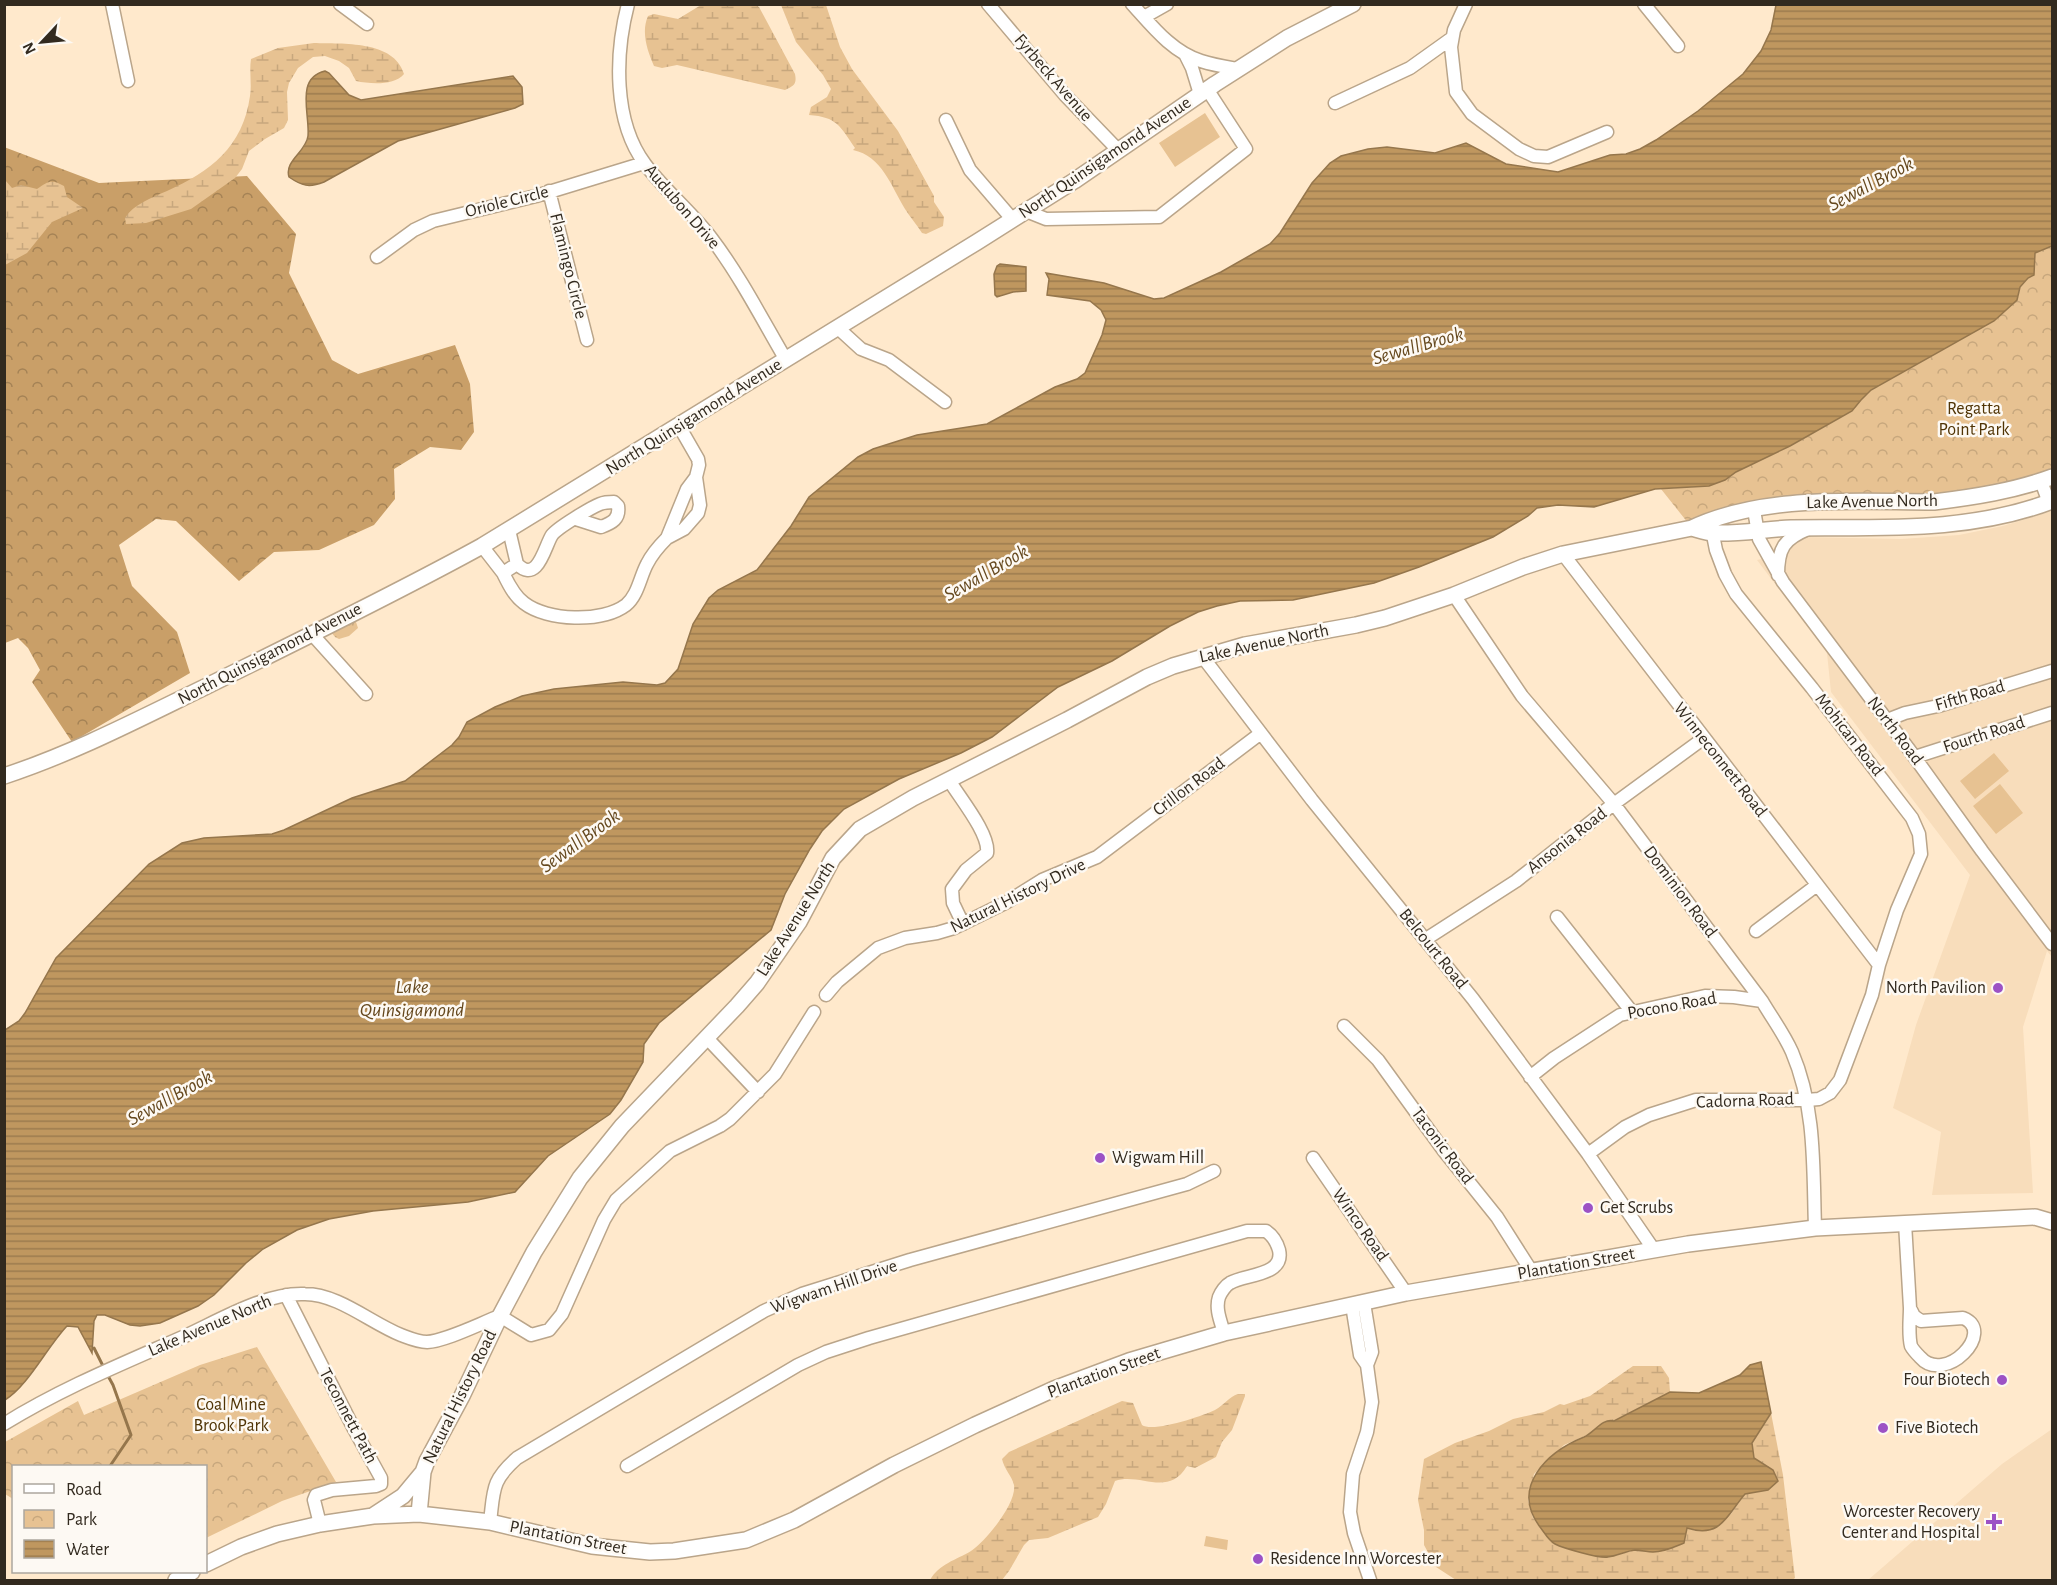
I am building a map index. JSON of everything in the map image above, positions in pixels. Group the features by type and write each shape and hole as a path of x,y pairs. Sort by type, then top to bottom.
{"main road":[{"name":"North Quinsigamond Avenue","path":"4,776 56,758 121,729 482,546 1012,220 1119,151 1238,69 1300,31 1353,4"},
{"name":"Lake Avenue North","path":"1712,526 1754,510 1792,503 1943,501 1998,492 2047,479"},
{"name":"Lake Avenue North","path":"500,1316 534,1252 580,1178 622,1126 744,998 775,959 799,922 833,858 850,838 883,814 1147,678 1203,656 1252,643 1371,622 1454,595 1523,567 1563,554 1712,526 1757,530 1902,529 1947,526 1992,519 2051,502"},
{"name":"Plantation Street","path":"2035,1217 2052,1209"},
{"name":"Plantation Street","path":"207,1564 241,1547 268,1538 320,1524 373,1516 419,1514 490,1522 592,1546 633,1551 674,1551 746,1540 794,1520 874,1475 1054,1389 1129,1361 1224,1333 1406,1293 1654,1250 1815,1228 2035,1217 2052,1222"},
{"name":"Natural History Road","path":"419,1514 423,1472 427,1461 462,1396 500,1316"},
{"path":"373,1516 403,1496 423,1472"},
{"path":"176,1581 190,1573"}],"street":[{"path":"112,4 128,81"},
{"path":"340,4 367,24"},
{"name":"Audubon Drive","path":"628,4 621,45 621,97 630,136 644,163 712,238 786,360"},
{"name":"Fyrbeck Avenue","path":"988,4 1067,97 1119,151"},
{"path":"1132,4 1166,41 1185,54 1202,62 1238,69"},
{"path":"1143,17 1167,4"},
{"path":"1466,4 1452,38 1454,84 1461,100 1472,114 1519,149 1534,156 1548,157 1607,132"},
{"path":"1644,4 1678,46"},
{"path":"1335,103 1410,68 1452,38"},
{"path":"1026,211 1046,219 1159,217 1246,148 1204,92 1185,54"},
{"path":"946,120 970,170 1012,220"},
{"name":"Oriole Circle","path":"377,257 414,230 433,221 549,191 644,163"},
{"name":"Flamingo Circle","path":"549,191 587,340"},
{"path":"838,328 861,349 890,360 945,402"},
{"path":"482,546 515,594 523,603 533,608 553,615 571,617 604,615 626,605 633,597 654,552 667,538 684,529 698,513 700,505 696,477 698,459 679,426"},
{"path":"667,538 687,489 696,477"},
{"path":"2047,479 2051,502"},
{"name":"North Road","path":"1754,510 1757,530 1763,547 1778,576 2052,944"},
{"path":"509,530 517,564 528,570 538,565 552,535 576,519"},
{"name":"Mohican Road","path":"1712,526 1725,574 1736,594 1862,752 1912,818 1920,834 1921,854 1898,910 1879,965 1872,995 1840,1080 1830,1093 1819,1099 1807,1100"},
{"path":"1778,576 1778,562 1783,545 1791,537 1808,529"},
{"name":"Winneconnett Road","path":"1563,554 1879,965"},
{"path":"502,573 517,564"},
{"name":"Dominion Road","path":"1454,595 1522,696 1614,804 1761,1001 1787,1043 1807,1100 1812,1133 1815,1228"},
{"path":"311,633 366,694"},
{"name":"Belcourt Road","path":"1203,656 1319,809 1473,999 1588,1154 1654,1250"},
{"name":"Fifth Road","path":"1887,720 2052,671"},
{"name":"Fourth Road","path":"1915,757 2052,713"},
{"name":"Crillon Road","path":"1117,843 1261,733"},
{"name":"Ansonia Road","path":"1426,939 1516,881 1614,804 1704,738"},
{"path":"949,780 977,825 988,849 987,853 966,870 951,890 953,903 963,924"},
{"name":"Natural History Drive","path":"826,995 837,982 878,948 905,938 946,931 963,924 1007,902 1042,880 1088,861 1117,843"},
{"path":"1756,931 1817,885"},
{"path":"1557,917 1632,1012"},
{"name":"Pocono Road","path":"1530,1077 1554,1058 1620,1015 1705,996 1761,1001"},
{"path":"500,1316 531,1335 554,1326 562,1314 615,1200 670,1151 730,1119 774,1074 814,1012"},
{"name":"Taconic Road","path":"1344,1026 1378,1060 1497,1217 1532,1272"},
{"path":"706,1037 758,1092"},
{"name":"Cadorna Road","path":"1588,1154 1625,1127 1649,1115 1696,1100 1807,1100"},
{"name":"Winco Road","path":"1314,1158 1406,1293"},
{"name":"Wigwam Hill Drive","path":"490,1522 493,1493 500,1473 517,1458 764,1311 802,1294 1014,1230 1187,1184 1214,1171"},
{"path":"1905,1223 1911,1347 1922,1360 1933,1366 1947,1364 1957,1359 1969,1347 1975,1333 1971,1321 1963,1317 1921,1321 1914,1316 1910,1308"},
{"path":"627,1466 798,1365 826,1352 1247,1232 1266,1231 1273,1237 1279,1248 1278,1263 1267,1271 1230,1283 1224,1289 1218,1300 1217,1310 1224,1333"},
{"name":"Lake Avenue North","path":"4,1424 45,1400 98,1374 245,1309 286,1295 309,1294 328,1298 394,1332 426,1342 500,1316"},
{"name":"Teconnett Path","path":"286,1295 354,1430 381,1478 381,1484 376,1486 332,1490 316,1495 314,1500 320,1524"},
{"path":"1358,1304 1360,1355 1367,1365 1371,1412 1353,1474 1349,1506 1351,1522 1370,1581"}],"shaded area":[{"path":"2052,511 2052,957 2047,951 2023,1027 2033,1193 1932,1195 1941,1132 1893,1108 1916,1025 1970,875 1831,692 1827,653 1757,560 1784,554 1787,546 1801,537 1901,539 1959,535 2003,526"},
{"name":"Worcester Recovery Center and Hospital","path":"2052,1429 2052,1580 1868,1580 2002,1464"}],"green space":[{"path":"755,4 759,7 795,74 794,84 785,90 677,65 662,68 654,66 645,35 648,16 654,14 678,19 701,5"},
{"path":"781,5 826,5 840,47 852,69 898,131 944,217 943,226 926,234 922,233 879,165 863,153 853,150 855,148 837,124 826,118 809,115 811,107 827,97 831,89 823,75 796,42"},
{"path":"314,43 352,44 379,50 390,55 404,74 388,82 356,81 349,68 339,61 325,56 313,57 298,68 289,83 288,120 284,128 249,151 242,169 235,178 191,209 146,223 126,224 125,218 133,209 197,175 222,156 232,143 246,114 251,91 251,59 278,48"},
{"path":"1205,113 1220,137 1175,167 1159,143"},
{"path":"4,147 99,183 247,176 296,234 289,273 332,360 358,374 455,345 470,384 474,432 461,450 430,447 394,469 395,499 374,525 319,550 274,552 239,581 176,521 156,519 119,545 132,586 177,632 190,673 72,742 32,682 40,670 28,648 18,638 5,643"},
{"path":"5,180 12,188 21,185 37,189 47,183 56,182 64,186 67,197 83,208 52,222 27,253 5,265"},
{"name":"Regatta Point Park","path":"2052,246 2052,477 1998,492 1792,503 1692,528 1661,489 1709,486 1725,480 1852,411 1871,390 1994,320 2017,300 2020,287 2034,275 2035,253"},
{"path":"355,619 358,628 349,636 339,639 331,632"},
{"path":"1994,753 2009,771 1975,799 1960,781"},
{"path":"2000,784 2023,813 1996,834 1973,806"},
{"name":"Coal Mine Brook Park","path":"257,1347 336,1482 282,1501 207,1538 207,1465 12,1465 12,1498 5,1494 5,1442 78,1401 84,1415 200,1365"},
{"path":"1633,1366 1661,1366 1669,1378 1670,1392 1614,1421 1609,1420 1594,1432 1564,1445 1534,1474 1528,1501 1533,1518 1554,1544 1606,1558 1635,1550 1656,1552 1687,1528 1706,1531 1731,1514 1745,1494 1768,1490 1773,1470 1754,1458 1752,1443 1771,1413 1783,1475 1795,1578 1792,1580 1456,1580 1436,1567 1424,1545 1424,1530 1418,1500 1424,1459 1455,1443 1489,1431 1513,1419 1544,1412 1560,1404 1564,1405 1590,1396"},
{"path":"1238,1394 1245,1394 1245,1396 1232,1430 1222,1442 1216,1457 1195,1468 1187,1466 1171,1481 1124,1479 1115,1481 1098,1517 1048,1538 1029,1540 1002,1580 930,1580 943,1566 977,1546 1006,1511 1014,1493 1013,1482 1002,1459 1009,1452 1122,1401 1133,1403 1142,1425 1156,1427 1209,1413"},
{"path":"1206,1536 1228,1540 1227,1550 1204,1546"}],"water":[{"name":"Lake Quinsigamond","path":"1776,5 2052,5 2052,246 2035,253 2034,275 2020,287 2017,300 1994,321 1871,390 1852,411 1790,446 1709,486 1655,489 1594,507 1558,505 1537,508 1493,537 1374,583 1293,600 1240,601 1198,612 1170,626 1112,661 1058,687 992,737 961,753 899,779 844,809 822,831 810,849 785,894 771,930 659,1023 644,1044 643,1062 610,1114 548,1156 515,1192 468,1202 373,1211 329,1219 297,1230 263,1249 214,1295 198,1306 160,1323 130,1325 105,1315 97,1315 94,1321 92,1353 78,1327 67,1326 22,1385 5,1400 5,1030 19,1021 25,1013 56,958 149,864 182,843 204,838 272,834 352,798 405,781 452,745 467,722 522,696 554,689 623,682 657,685 665,683 678,669 693,624 709,598 718,590 757,570 791,526 809,497 858,457 873,449 917,435 987,424 1085,373 1102,335 1106,320 1101,310 1090,301 1047,295 1049,279 1046,273 1104,283 1154,299 1164,298 1221,272 1270,244 1280,233 1312,183 1330,163 1341,156 1368,149 1387,147 1435,153 1466,143 1506,164 1558,172 1610,155 1626,154 1640,149 1698,111 1743,74 1761,51 1771,30"},
{"path":"325,71 349,95 361,100 513,76 522,87 523,104 398,141 324,182 306,185 289,177 288,171 308,136 307,89 310,81 316,75"},
{"path":"1000,264 1026,267 1026,291 997,297 995,295 994,274"},
{"path":"1761,1362 1771,1413 1752,1443 1754,1458 1773,1470 1778,1481 1768,1490 1745,1494 1728,1517 1716,1528 1699,1531 1687,1528 1684,1543 1661,1551 1635,1550 1604,1557 1566,1548 1549,1539 1532,1512 1529,1498 1531,1485 1537,1473 1557,1452 1588,1435 1602,1423 1614,1421 1670,1392 1699,1393 1740,1375 1750,1365"}],"waterway":[{"path":"94,1348 104,1368"},
{"path":"107,1374 131,1435 111,1465"}],"place":[{"name":"North Pavilion","path":"1998,988"},
{"name":"Wigwam Hill","path":"1100,1158"},
{"name":"Get Scrubs","path":"1588,1208"},
{"name":"Four Biotech","path":"2002,1380"},
{"name":"Five Biotech","path":"1883,1428"},
{"name":"Worcester Recovery Center and Hospital","path":"1994,1522"},
{"name":"Residence Inn Worcester","path":"1258,1559"}],"water label":[{"name":"Sewall Brook","path":"1871,184"},
{"name":"Sewall Brook","path":"1418,346"},
{"name":"Sewall Brook","path":"986,573"},
{"name":"Sewall Brook","path":"580,841"},
{"name":"Sewall Brook","path":"170,1098"}]}
